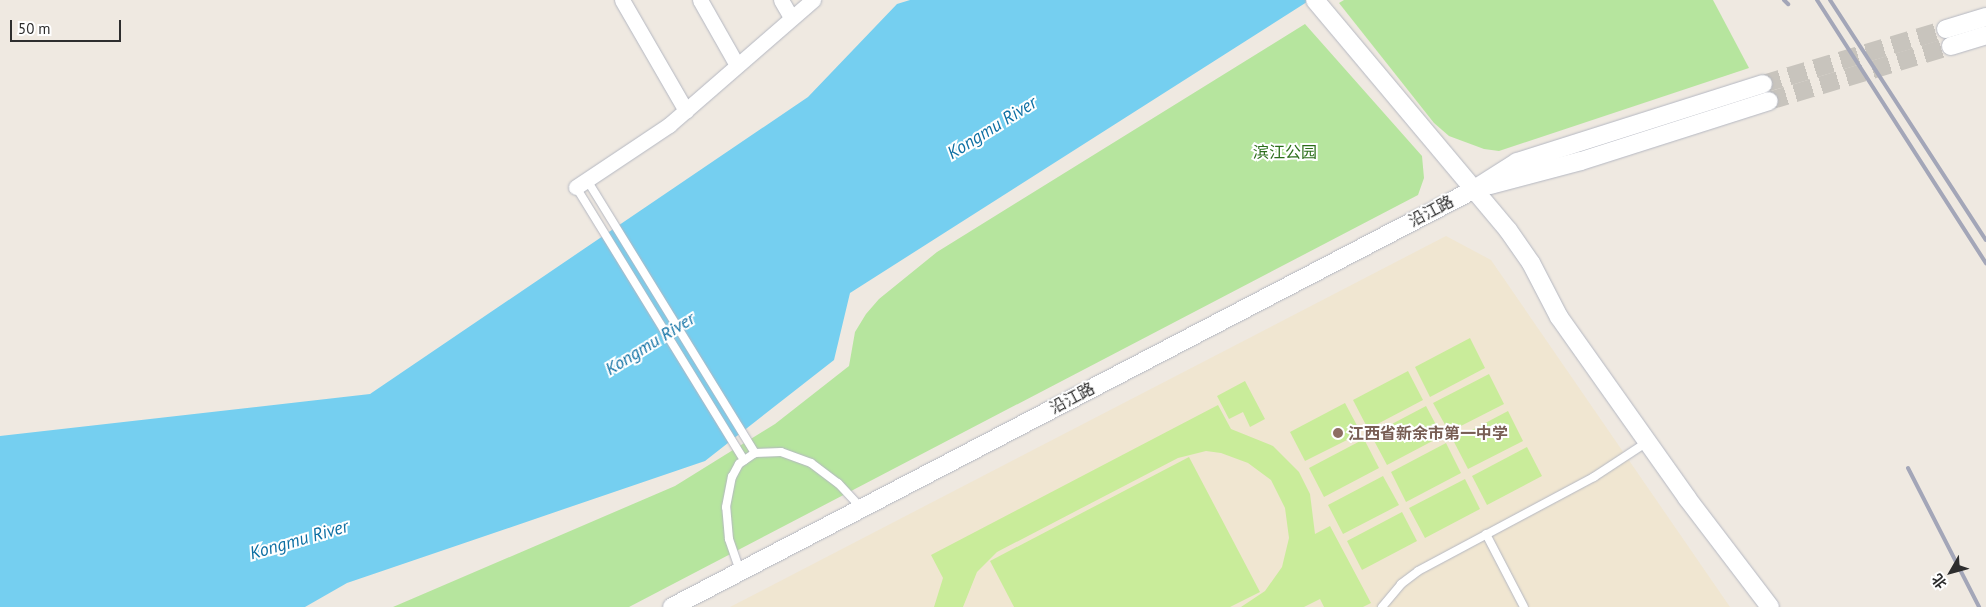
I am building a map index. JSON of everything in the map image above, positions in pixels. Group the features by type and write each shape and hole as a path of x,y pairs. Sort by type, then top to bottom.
{"street":[{"path":"622,0 686,111"},
{"path":"700,0 737,65"},
{"path":"781,0 791,17"},
{"path":"582,183 686,111 791,17 814,0"},
{"path":"1315,0 1520,246 1559,318 1647,442 1770,607"},
{"path":"1946,29 1986,17"},
{"path":"1951,46 1986,35"},
{"name":"沿江路","path":"672,607 1473,190 1517,162 1763,84"},
{"name":"沿江路","path":"1473,190 1581,161 1768,100"}],"lane":[{"path":"582,183 603,206 755,453"},
{"path":"582,183 592,212 744,460"},
{"path":"1382,607 1401,584 1418,571 1601,473 1647,442"},
{"path":"740,571 728,539 726,507 732,477 744,460 755,453 781,452 812,464 838,483 861,508"},
{"path":"1486,534 1524,607"}],"shaded area":[{"name":"江西省新余市第一中学","path":"1446,236 1491,260 1730,607 730,607"}],"green space":[{"path":"1344,0 1713,0 1749,68 1499,151 1484,149 1449,136 1434,123 1339,3"},
{"name":"滨江公园","path":"1305,24 1422,156 1424,178 1418,195 629,607 393,607 675,486 775,424 849,366 855,332 866,314 879,299 937,252"},
{"path":"1470,338 1485,368 1430,397 1415,367"},
{"path":"1408,371 1423,400 1368,429 1353,400"},
{"path":"1489,374 1504,404 1449,432 1433,403"},
{"path":"1245,381 1265,419 1250,427 1243,412 1229,419 1217,396"},
{"path":"1345,403 1361,433 1305,461 1290,432"},
{"path":"1218,405 1231,429 1273,446 1299,472 1310,494 1315,534 1330,526 1371,603 1363,607 1324,607 1320,599 1304,607 1241,607 1265,591 1282,567 1289,538 1285,508 1271,480 1248,463 1221,453 1206,451 1178,458 997,552 977,572 963,607 934,607 943,578 931,555"},
{"path":"1426,406 1442,436 1387,465 1371,435"},
{"path":"1508,411 1523,441 1468,469 1453,440"},
{"path":"1364,439 1379,468 1324,497 1309,468"},
{"path":"1446,443 1461,473 1406,502 1391,472"},
{"path":"1527,447 1542,476 1487,505 1472,476"},
{"path":"1189,457 1260,592 1230,607 1014,607 990,561"},
{"path":"1383,476 1399,505 1343,534 1328,505"},
{"path":"1465,479 1480,509 1425,538 1409,508"},
{"path":"1402,512 1417,541 1362,570 1347,541"}],"water":[{"name":"Kongmu River","path":"910,0 1310,0 850,293 834,360 705,461 347,583 305,607 0,607 0,436 370,394 808,97 897,4"}],"tunnel":[{"path":"1763,84 1946,29"},
{"path":"1769,101 1951,46"}],"railway":[{"path":"1784,0 1788,4"},
{"path":"1817,0 1986,263"},
{"path":"1830,0 1986,240"},
{"path":"1908,468 1979,607"}],"place":[{"name":"江西省新余市第一中学","path":"1338,433"}]}
